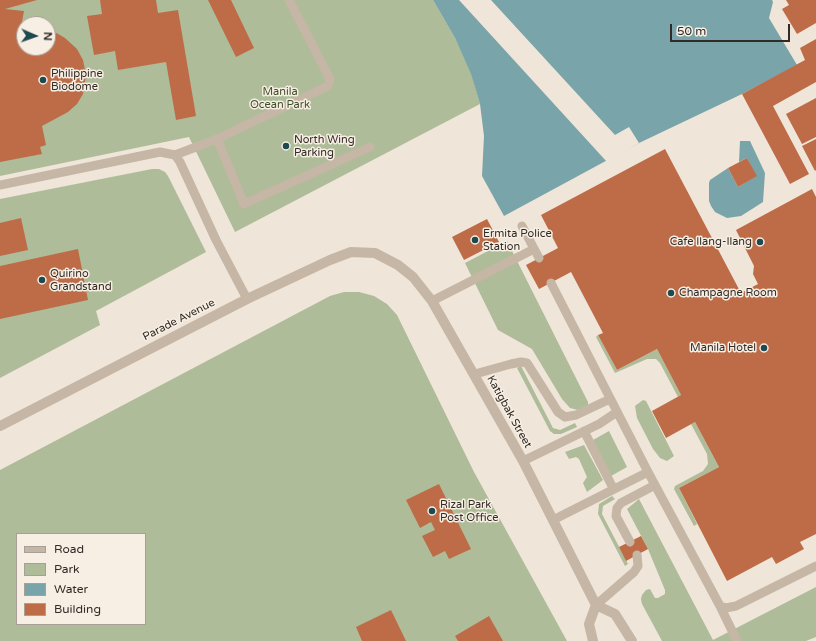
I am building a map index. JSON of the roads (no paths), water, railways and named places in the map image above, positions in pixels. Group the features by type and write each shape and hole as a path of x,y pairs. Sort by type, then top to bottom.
{"street":[{"name":"Parade Avenue","path":"0,426 247,299 330,260 351,252 374,252"},
{"name":"Katigbak Street","path":"374,252 398,265 413,277 432,301 475,374 523,461 596,605"},
{"path":"593,641 589,624 596,605 615,614 632,641"}],"lane":[{"path":"0,185 160,152 175,155 217,140 326,88 330,84 330,79 289,0"},
{"path":"217,140 242,203 246,204 370,147"},
{"path":"175,155 180,162 216,240 247,299"},
{"path":"522,226 539,258"},
{"path":"432,301 534,248"},
{"path":"551,282 610,399 720,606 737,641"},
{"path":"475,374 511,364 521,362 527,363 558,412 565,417 576,415 610,399"},
{"path":"523,461 584,431 617,412"},
{"path":"584,431 613,488"},
{"path":"553,520 613,488 648,472"},
{"path":"630,542 616,516 617,508 621,503 655,485"},
{"path":"596,605 634,572 638,566 637,555"},
{"path":"720,606 726,608 736,606 816,566"}],"water":[{"path":"433,0 772,0 773,2 769,18 797,65 742,94 639,143 504,216 482,176 484,136 480,104 471,74 455,38"},
{"path":"740,141 750,141 765,173 763,202 741,216 727,218 715,212 711,206 709,201 709,183 710,180 728,168 738,187 756,176 747,158 739,162"}],"place":[{"name":"Philippine Biodome","path":"43,80"},
{"name":"North Wing Parking","path":"286,146"},
{"name":"Ermita Police Station","path":"475,240"},
{"name":"Cafe Ilang-Ilang","path":"760,242"},
{"name":"Quirino Grandstand","path":"42,280"},
{"name":"Champagne Room","path":"671,293"},
{"name":"Manila Hotel","path":"764,348"},
{"name":"Rizal Park Post Office","path":"432,511"}],"park label":[{"name":"Manila Ocean Park","path":"280,98"}]}
